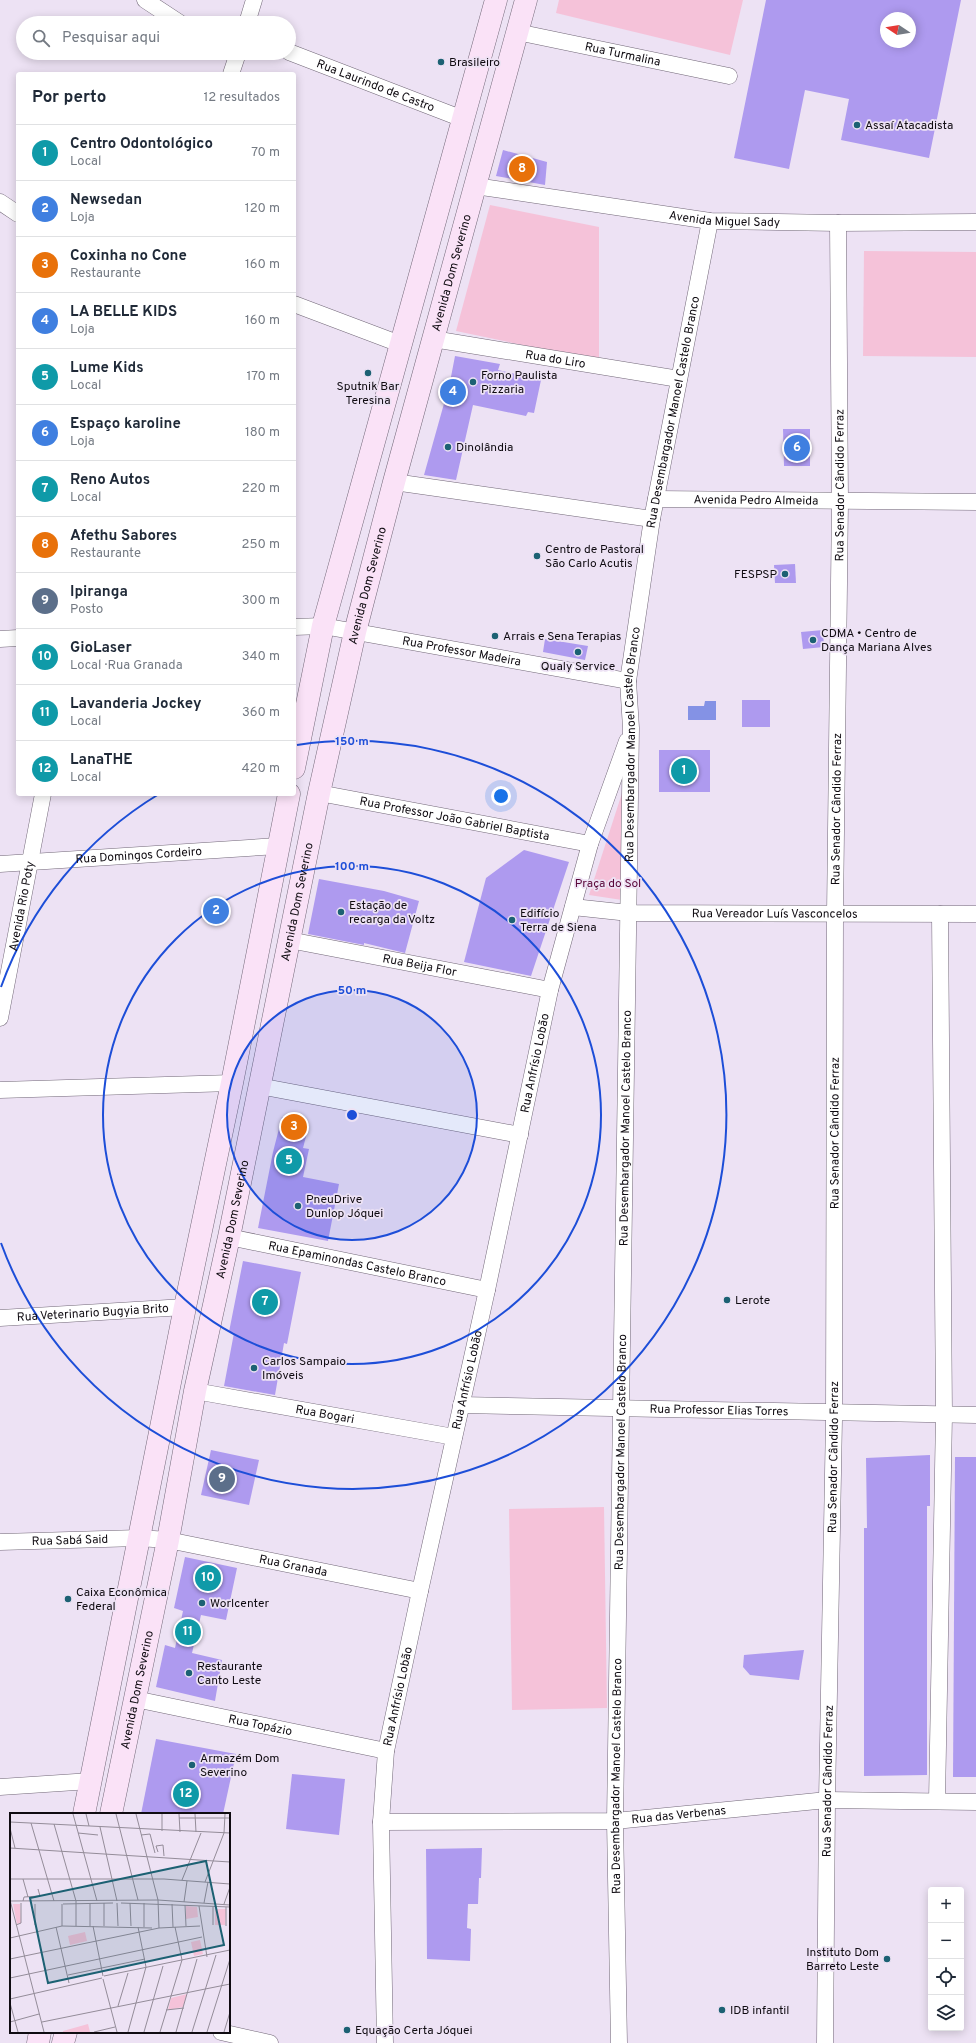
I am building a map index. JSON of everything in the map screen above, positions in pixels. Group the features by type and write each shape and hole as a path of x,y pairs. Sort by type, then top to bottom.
{"main road":[{"path":"296,758 323,626 496,0"},
{"name":"Avenida Dom Severino","path":"111,1813 168,1540 195,1391 229,1236 319,793 355,632 394,482 526,0"},
{"path":"84,1813 289,796"},
{"path":"38,2043 40,2033"},
{"path":"63,2043 66,2033"}],"street":[{"path":"145,0 169,16"},
{"path":"249,16 254,0"},
{"name":"Rua Turmalina","path":"517,32 729,76"},
{"name":"Rua Laurindo de Castro","path":"296,55 463,118"},
{"name":"Avenida Miguel Sady","path":"475,186 710,221 838,223 976,222"},
{"path":"0,202 16,213"},
{"name":"Rua Desembargador Manoel Castelo Branco","path":"619,2043 615,1821 629,913 631,728 628,681 652,519 678,379 710,221"},
{"name":"Rua Senador Cândido Ferraz","path":"825,2043 827,1800 834,1412 835,914 840,501 838,223"},
{"path":"296,305 400,344"},
{"name":"Rua do Liro","path":"433,339 678,379"},
{"path":"394,482 652,519"},
{"name":"Avenida Pedro Almeida","path":"656,499 976,502"},
{"name":"Rua Professor Madeira","path":"296,627 323,626 628,681"},
{"path":"0,639 16,638"},
{"name":"Rua Anfrísio Lobão","path":"385,2043 381,1822 386,1751 487,1290 550,990 590,844 631,728"},
{"name":"Rua Professor João Gabriel Baptista","path":"319,793 590,844"},
{"name":"Avenida Rio Poty","path":"0,1018 43,796"},
{"name":"Rua Domingos Cordeiro","path":"0,864 278,846"},
{"name":"Rua Vereador Luís Vasconcelos","path":"573,907 629,913 976,914"},
{"path":"937,1801 944,1414 940,914"},
{"name":"Rua Beija Flor","path":"289,940 550,990"},
{"path":"0,1090 232,1083"},
{"path":"259,1086 520,1135"},
{"name":"Rua Epaminondas Castelo Branco","path":"229,1236 487,1290"},
{"name":"Rua Veterinario Bugyia Brito","path":"0,1318 185,1307"},
{"name":"Rua Bogari","path":"195,1391 454,1437"},
{"name":"Rua Professor Elias Torres","path":"461,1405 976,1415"},
{"name":"Rua Sabá Said","path":"0,1542 139,1538 168,1540"},
{"name":"Rua Granada","path":"168,1540 420,1591"},
{"name":"Rua Topázio","path":"135,1699 386,1751"},
{"path":"0,1787 91,1781"},
{"name":"Rua das Verbenas","path":"381,1822 615,1821 827,1800 976,1802"},
{"path":"225,2033 270,2043"}],"green space":[{"path":"559,0 743,0 730,55 556,13"},
{"path":"490,205 599,227 599,361 456,331"},
{"path":"864,251 976,252 976,357 863,356"},
{"name":"Praça do Sol","path":"624,787 622,900 589,895"},
{"path":"604,1507 607,1708 512,1710 509,1509"}],"water":[{"path":"705,701 716,701 716,720 688,720 688,706 704,706"}],"building":[{"path":"766,0 961,0 929,158 841,140 849,99 805,90 789,169 734,158"},
{"path":"503,150 547,162 545,185 496,176"},
{"path":"455,356 500,364 498,370 541,380 534,413 528,412 526,416 473,405 456,480 424,475 445,400 440,399 443,380 450,382"},
{"path":"783,429 810,429 810,466 784,466"},
{"name":"FESPSP","path":"795,564 796,583 775,583 774,565"},
{"name":"CDMA • Centro de Dança Mariana Alves","path":"823,630 824,647 803,649 801,632"},
{"path":"545,639 588,646 585,660 543,652"},
{"path":"742,700 770,700 770,727 742,727"},
{"path":"659,750 710,750 710,792 659,792"},
{"name":"Edifício Terra de Siena","path":"524,850 569,862 531,976 464,962 486,878"},
{"path":"319,879 384,891 419,901 405,953 364,943 364,945 308,934"},
{"name":"PneuDrive Dunlop Jóquei","path":"282,1117 309,1125 303,1148 309,1149 303,1177 339,1184 328,1241 258,1228 273,1152"},
{"path":"243,1261 301,1272 287,1344 284,1343 275,1395 224,1386 234,1333 229,1332"},
{"path":"211,1450 259,1460 249,1505 201,1495"},
{"path":"930,1455 930,1506 927,1506 927,1775 864,1776 864,1528 867,1528 866,1458"},
{"path":"955,1457 976,1457 976,1777 953,1777"},
{"path":"185,1557 237,1568 226,1620 201,1615 192,1653 222,1660 215,1701 156,1687 165,1645 175,1648 183,1611 174,1608"},
{"path":"804,1650 799,1680 750,1675 743,1667 744,1655"},
{"path":"156,1739 236,1754 223,1813 141,1813"},
{"path":"292,1774 345,1779 339,1835 286,1829"},
{"path":"482,1848 478,1904 468,1904 467,1928 471,1929 470,1961 427,1959 426,1849"}],"place":[{"name":"Brasileiro","path":"441,62"},
{"name":"Assaí Atacadista","path":"857,125"},
{"name":"Afethu Sabores","path":"522,169"},
{"name":"Sputnik Bar Teresina","path":"368,373"},
{"name":"Forno Paulista Pizzaria","path":"473,382"},
{"name":"LA BELLE KIDS","path":"453,392"},
{"name":"Dinolândia","path":"448,447"},
{"name":"Espaço karoline","path":"797,448"},
{"name":"Centro de Pastoral São Carlo Acutis","path":"537,556"},
{"name":"FESPSP","path":"785,574"},
{"name":"Arrais e Sena Terapias","path":"495,636"},
{"name":"CDMA • Centro de Dança Mariana Alves","path":"813,640"},
{"name":"Qualy Service","path":"578,652"},
{"name":"Centro Odontológico","path":"684,771"},
{"name":"Newsedan","path":"216,911"},
{"name":"Estação de recarga da Voltz","path":"341,912"},
{"name":"Edifício Terra de Siena","path":"512,920"},
{"name":"Coxinha no Cone","path":"294,1127"},
{"name":"Lume Kids","path":"289,1161"},
{"name":"PneuDrive Dunlop Jóquei","path":"298,1206"},
{"name":"Lerote","path":"727,1300"},
{"name":"Reno Autos","path":"265,1302"},
{"name":"Carlos Sampaio Imóveis","path":"254,1368"},
{"name":"Ipiranga","path":"222,1479"},
{"name":"GioLaser","path":"208,1578"},
{"name":"Caixa Econômica Federal","path":"68,1599"},
{"name":"Worlcenter","path":"202,1603"},
{"name":"Lavanderia Jockey","path":"188,1632"},
{"name":"Restaurante Canto Leste","path":"189,1673"},
{"name":"Armazém Dom Severino","path":"192,1765"},
{"name":"LanaTHE","path":"186,1794"},
{"name":"Instituto Dom Barreto Leste","path":"887,1959"},
{"name":"IDB infantil","path":"722,2010"},
{"name":"Equação Certa Jóquei","path":"347,2030"}]}
